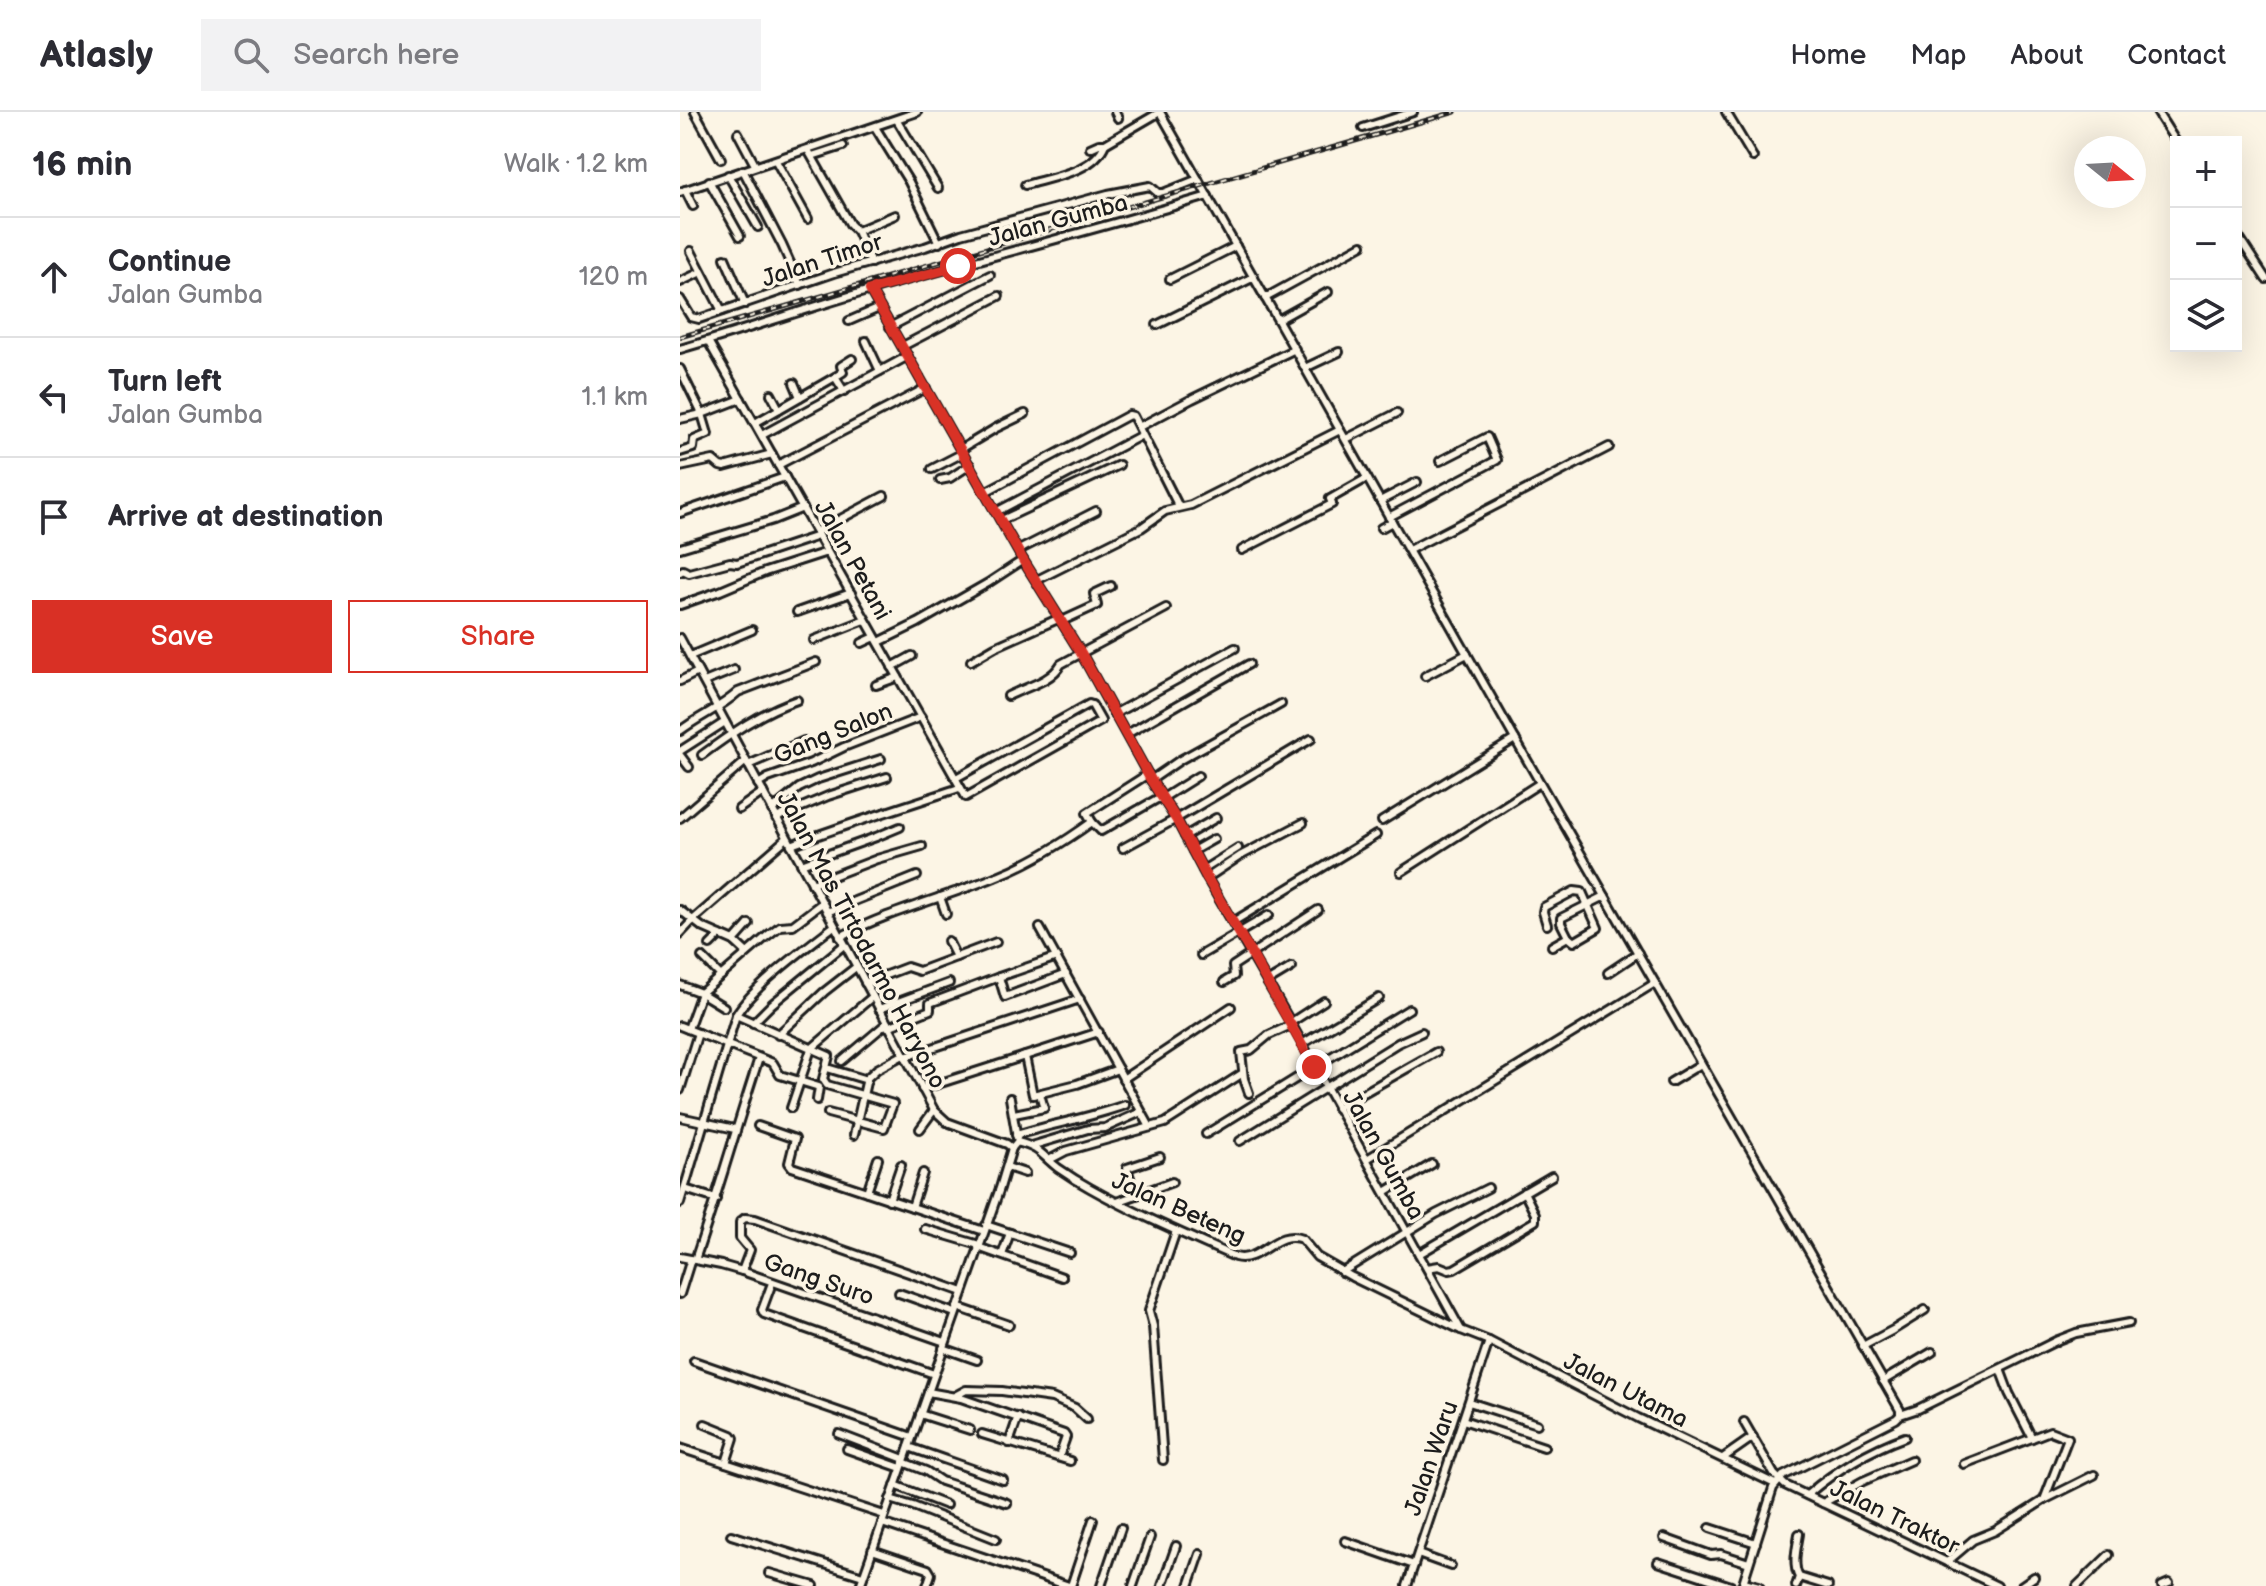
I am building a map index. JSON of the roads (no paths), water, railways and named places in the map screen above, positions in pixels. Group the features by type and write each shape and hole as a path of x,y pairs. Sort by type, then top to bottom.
{"street":[{"path":"695,112 721,159"},
{"path":"810,153 917,112"},
{"path":"1090,148 1105,144 1160,112 1900,1410 1900,1415"},
{"path":"1377,112 1382,122"},
{"path":"1363,128 1413,112"},
{"path":"1726,112 1753,157"},
{"path":"2157,112 2172,136"},
{"path":"897,120 938,188"},
{"path":"875,127 909,182 939,243"},
{"path":"738,133 755,165"},
{"path":"1025,185 1082,168 1103,153 1105,144"},
{"path":"693,206 683,191 755,165 843,146"},
{"path":"810,153 857,231 871,263"},
{"path":"776,161 808,219"},
{"path":"743,170 800,285"},
{"path":"728,175 758,227"},
{"name":"Jalan Timor","path":"680,299 693,319 699,319 961,234 1108,194 1150,186 1163,193 1198,179"},
{"path":"709,181 740,236"},
{"name":"Jalan Gumba","path":"680,349 870,290 1032,244 1101,229 1208,196"},
{"path":"857,231 895,215"},
{"path":"2242,242 2266,279"},
{"path":"1265,298 1362,245"},
{"path":"1170,279 1236,246"},
{"path":"691,251 722,311"},
{"path":"725,258 745,304"},
{"path":"680,282 701,272"},
{"path":"890,327 990,275"},
{"path":"1157,325 1254,277"},
{"name":"Jalan Gumba","path":"870,290 1023,560 1081,653 1176,819 1461,1330"},
{"path":"1278,320 1328,292"},
{"path":"903,346 999,296"},
{"path":"849,321 879,308"},
{"name":"Jalan Petani","path":"708,341 966,797 1100,722 1096,712"},
{"path":"866,341 880,371"},
{"path":"1139,427 1295,349"},
{"path":"1305,368 1339,352"},
{"path":"762,435 908,356"},
{"path":"755,423 843,372 839,362 852,359"},
{"path":"680,369 702,414 708,434 694,440 693,448 680,452"},
{"path":"835,377 844,391"},
{"path":"794,383 800,397"},
{"path":"778,465 926,388"},
{"path":"814,389 821,403"},
{"path":"771,394 779,409"},
{"path":"680,419 741,399"},
{"path":"792,402 799,415"},
{"path":"1346,439 1397,413"},
{"path":"932,469 996,428 1025,414"},
{"path":"985,492 1127,415 1133,416 1179,507"},
{"path":"1037,580 1141,528 1165,511 1191,505 1340,430"},
{"path":"996,512 1142,435"},
{"path":"1381,528 1391,519 1497,460 1487,437 1440,461"},
{"path":"1409,550 1609,447"},
{"path":"680,467 713,460 721,467 728,467 772,454"},
{"path":"940,480 950,478 970,465"},
{"path":"1002,520 1119,465"},
{"path":"680,513 785,477"},
{"path":"1242,550 1332,504 1330,499 1367,478"},
{"path":"1380,501 1417,482"},
{"path":"680,572 689,573 758,557 817,534 884,496"},
{"path":"680,548 803,508"},
{"path":"1019,550 1096,511"},
{"path":"680,605 827,552"},
{"path":"758,557 765,572"},
{"path":"862,643 918,623 1023,560"},
{"path":"971,661 995,647 1097,605 1094,594 1111,586"},
{"path":"797,612 851,593"},
{"path":"1008,696 1044,680 1061,664 1166,608"},
{"path":"814,640 865,620"},
{"path":"690,656 752,630"},
{"name":"Jalan Mas Tirtodarmo Haryono","path":"680,638 934,1110 947,1122 1007,1144 1015,1142"},
{"path":"1114,714 1235,648"},
{"path":"1425,676 1467,654"},
{"path":"892,667 912,656"},
{"path":"680,731 738,692 816,662"},
{"path":"1127,734 1249,664"},
{"path":"704,682 734,670"},
{"path":"680,681 698,672"},
{"path":"876,685 898,677"},
{"path":"702,755 731,733 797,700"},
{"path":"956,778 1089,704 1096,712 1109,706"},
{"path":"1198,776 1101,831 1087,813 1281,704"},
{"name":"Gang Salon","path":"758,784 921,717"},
{"path":"689,767 680,753 725,722"},
{"path":"1123,848 1311,739"},
{"path":"1382,821 1515,739"},
{"path":"680,818 747,763 804,741"},
{"path":"772,810 799,788 818,779 881,759"},
{"path":"776,818 828,796 887,777"},
{"path":"1401,872 1540,783"},
{"path":"680,934 694,919 789,842 876,817 959,788"},
{"path":"739,809 763,792"},
{"path":"1185,836 1216,818"},
{"path":"840,937 918,904 1008,872 1092,822"},
{"path":"1207,878 1240,856 1303,823"},
{"path":"801,864 900,827"},
{"path":"1233,922 1376,835"},
{"path":"1193,851 1214,839"},
{"path":"812,884 877,859 922,846"},
{"path":"1203,870 1238,848"},
{"path":"827,912 917,876"},
{"path":"1547,925 1544,907 1574,891 1582,892 1587,906 1598,928 1574,942 1568,937 1561,918 1587,906 1605,896"},
{"path":"940,897 946,914"},
{"path":"817,1100 820,1088 780,1075 775,1065 684,1027 701,993 780,926 793,925 822,903"},
{"path":"680,910 702,927 734,941 747,953"},
{"path":"1224,982 1234,976 1233,966 1318,910"},
{"path":"1201,955 1269,915"},
{"path":"734,941 749,924"},
{"path":"680,1203 736,1015 742,1005 769,980 834,926"},
{"path":"1040,928 1150,1127"},
{"path":"710,945 720,935"},
{"path":"1552,946 1568,937"},
{"path":"948,941 956,957"},
{"path":"865,983 907,967 919,971 996,942"},
{"path":"753,1023 844,945"},
{"path":"1608,973 1638,953"},
{"path":"702,957 721,976"},
{"path":"842,1061 888,1025 930,1010 930,1003 1057,957"},
{"path":"778,1035 856,967"},
{"path":"1267,982 1292,967"},
{"path":"999,977 1005,997 1066,974"},
{"path":"879,1009 949,983"},
{"path":"1367,1159 1655,983"},
{"path":"680,985 724,1007"},
{"path":"791,1108 811,1049 872,997"},
{"path":"1302,1044 1379,998"},
{"path":"854,1135 867,1080 877,1069 904,1056 1080,999"},
{"path":"1249,1093 1241,1052 1251,1050 1269,1035 1324,1001"},
{"path":"1123,1079 1231,1007"},
{"path":"1206,1134 1409,1009"},
{"path":"736,1015 829,1056 824,1083 893,1104 884,1128 828,1113"},
{"path":"922,1089 1099,1032"},
{"path":"1240,1141 1398,1043 1422,1032"},
{"path":"680,1090 698,1033"},
{"path":"1337,1108 1436,1052"},
{"path":"1025,1056 1033,1095 1118,1069"},
{"path":"680,1294 716,1199 759,1058"},
{"path":"1671,1082 1701,1064"},
{"path":"827,1068 867,1080"},
{"path":"1049,1160 1066,1151 1165,1123 1243,1073"},
{"path":"1014,1114 1044,1108 1040,1094"},
{"path":"860,1586 1015,1142 1010,1098"},
{"path":"1015,1142 1052,1124 1089,1117 1125,1105"},
{"path":"920,1129 934,1110"},
{"path":"1031,1146 1088,1129 1105,1128 1141,1112"},
{"path":"680,1117 735,1129"},
{"path":"758,1126 795,1139 790,1166 889,1200 1070,1253"},
{"name":"Jalan Beteng","path":"1015,1142 1031,1146 1057,1168 1117,1202 1242,1259 1276,1241 1295,1236 1302,1239 1317,1257 1342,1272 1461,1330"},
{"path":"1135,1195 1127,1168 1160,1157"},
{"path":"867,1192 878,1159"},
{"path":"1385,1192 1432,1164"},
{"path":"889,1200 901,1165"},
{"path":"1007,1167 1025,1173"},
{"path":"912,1207 923,1173"},
{"path":"680,1174 688,1176"},
{"path":"1419,1254 1552,1176"},
{"path":"1117,1202 1172,1182"},
{"path":"1342,1272 1465,1198 1488,1188"},
{"path":"685,1189 716,1199"},
{"path":"1427,1268 1439,1266 1454,1269 1535,1221 1535,1214 1524,1192"},
{"path":"742,1271 750,1250 740,1238 740,1222 745,1218 963,1292"},
{"path":"925,1229 1062,1277"},
{"path":"1163,1460 1153,1326 1149,1311 1176,1231"},
{"path":"1002,1255 1010,1233"},
{"name":"Gang Suro","path":"680,1257 742,1271 977,1360"},
{"path":"772,1283 762,1310 764,1314 934,1374"},
{"path":"899,1293 1009,1325"},
{"path":"1863,1346 1925,1310"},
{"path":"1759,1586 1743,1584 1777,1482 1900,1415 2076,1333 2129,1323"},
{"name":"Jalan Utama","path":"1461,1330 1489,1341 1638,1418 1777,1482"},
{"name":"Jalan Waru","path":"1407,1586 1489,1341"},
{"path":"1883,1381 1932,1352"},
{"path":"694,1361 912,1437"},
{"path":"2000,1369 2032,1438"},
{"path":"953,1396 966,1390 1052,1398 1075,1408 1087,1419"},
{"path":"928,1392 953,1396 1066,1434 1059,1457"},
{"path":"1469,1402 1537,1424"},
{"path":"920,1414 970,1430"},
{"path":"1009,1443 1018,1417"},
{"path":"1463,1420 1544,1447"},
{"path":"1744,1422 1777,1482"},
{"path":"705,1424 734,1438 726,1463"},
{"path":"1964,1464 2050,1431 2068,1438 2044,1500"},
{"path":"839,1434 903,1463"},
{"path":"982,1434 1070,1461"},
{"path":"1723,1458 1753,1437"},
{"path":"1807,1495 1863,1455 1905,1437"},
{"path":"909,1447 1003,1480"},
{"path":"680,1448 1070,1586 1093,1520"},
{"path":"847,1449 903,1463 926,1471 941,1481 1007,1503"},
{"path":"1823,1503 1911,1460"},
{"path":"1947,1562 1973,1540 1995,1531 2044,1500 2094,1475"},
{"name":"Jalan Traktor","path":"1777,1482 1997,1586"},
{"path":"895,1485 946,1505"},
{"path":"890,1499 996,1539"},
{"path":"1101,1586 1121,1528"},
{"path":"1710,1528 1756,1543"},
{"path":"1799,1534 1796,1572 1799,1577 1828,1586"},
{"path":"731,1535 863,1576"},
{"path":"1133,1586 1150,1537"},
{"path":"1664,1538 1711,1555 1721,1554 1749,1563"},
{"path":"1345,1541 1414,1565"},
{"path":"1162,1586 1176,1546"},
{"path":"872,1550 928,1569 931,1574 927,1586"},
{"path":"1189,1586 1200,1554"},
{"path":"1418,1554 1451,1566"},
{"path":"2077,1586 2109,1555"},
{"path":"1658,1562 1731,1586"},
{"path":"769,1573 814,1586"},
{"path":"1796,1586 1799,1577"},
{"path":"2021,1586 2034,1577"}],"railway":[{"path":"680,337 1455,112"}]}
